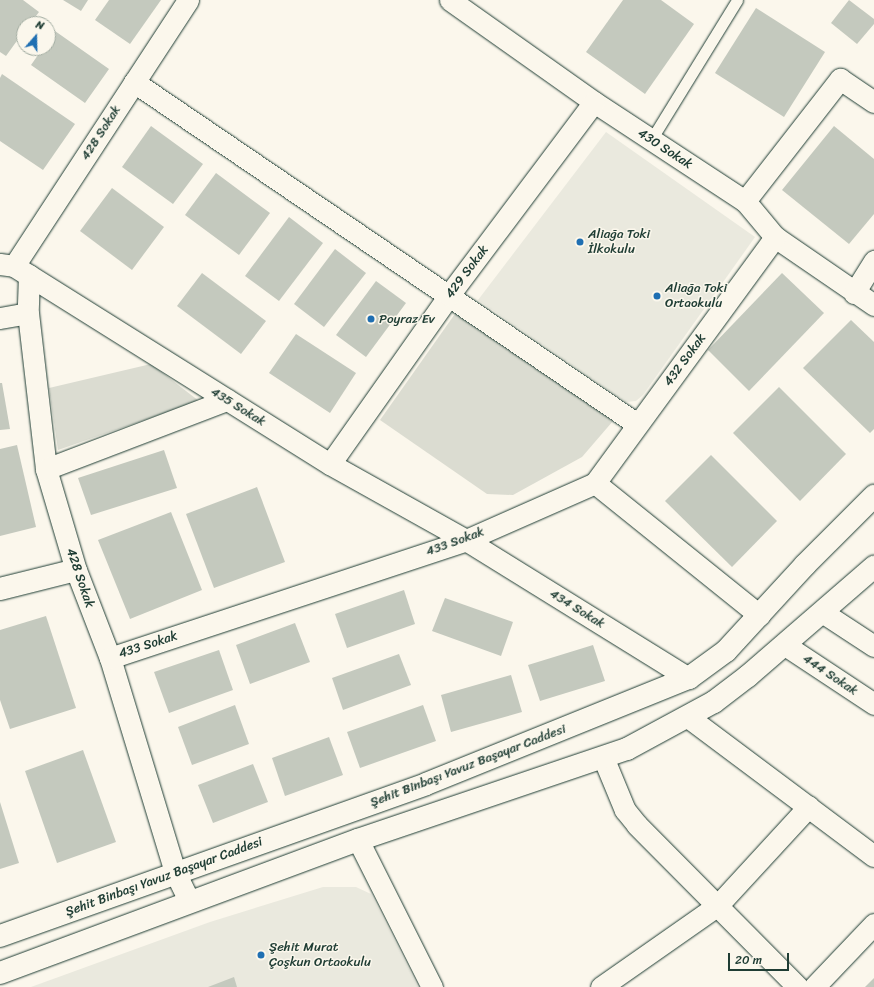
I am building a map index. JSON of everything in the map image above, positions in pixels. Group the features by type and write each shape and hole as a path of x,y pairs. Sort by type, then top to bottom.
{"street":[{"name":"428 Sokak","path":"188,0 14,268 28,314 46,469 76,570 110,658 175,872 189,901"},
{"name":"430 Sokak","path":"450,0 594,102 745,201 775,237 854,293 874,305"},
{"path":"745,201 840,79 874,102"},
{"path":"134,82 637,424"},
{"name":"429 Sokak","path":"330,464 449,295 594,102"},
{"name":"432 Sokak","path":"595,483 775,237"},
{"path":"854,293 874,261"},
{"name":"435 Sokak","path":"14,268 330,464 466,540"},
{"path":"0,318 28,314"},
{"path":"46,469 227,400"},
{"path":"595,483 759,616"},
{"name":"433 Sokak","path":"110,658 466,540 595,483"},
{"name":"Şehit Binbaşı Yavuz Başayar Caddesi","path":"0,936 175,872 426,784 689,678 726,651 805,565 874,496"},
{"name":"434 Sokak","path":"466,540 689,678"},
{"path":"0,973 189,901 358,840 627,749 714,702 785,645 874,567"},
{"path":"0,589 76,570"},
{"path":"822,612 874,646"},
{"name":"444 Sokak","path":"785,645 874,704"},
{"path":"688,717 874,856"},
{"path":"603,757 625,810 633,820 798,987"},
{"path":"601,987 718,905 809,806"},
{"path":"358,840 432,987"},
{"path":"814,987 874,924"}],"lane":[{"path":"651,140 737,0"}],"shaded area":[{"path":"606,132 755,237 643,395 636,401 626,402 478,300"},
{"path":"457,311 613,421 582,457 513,495 487,494 380,420"},
{"path":"151,364 199,401 58,450 49,388"},
{"name":"Şehit Murat Çoşkun Ortaokulu","path":"323,887 356,887 371,894 418,987 31,987 210,922"}],"building":[{"path":"0,0 23,0 39,12 36,16 16,16 16,42 6,56 0,52"},
{"path":"63,0 88,0 81,11"},
{"path":"109,0 161,0 130,44 95,20"},
{"path":"623,0 661,0 694,24 645,94 586,52"},
{"path":"849,0 874,19 874,24 857,44 831,23"},
{"path":"756,8 825,52 784,117 715,73"},
{"path":"56,32 109,69 85,103 31,65 37,56 56,56"},
{"path":"2,74 75,124 43,170 0,141 0,78"},
{"path":"151,126 203,164 173,204 122,167"},
{"path":"834,126 874,159 874,214 849,244 782,190"},
{"path":"216,173 270,213 239,255 185,215"},
{"path":"112,188 164,227 132,270 80,231"},
{"path":"289,217 323,243 279,301 245,276"},
{"path":"335,249 366,273 324,327 294,304"},
{"path":"202,273 266,321 241,354 177,306"},
{"path":"782,273 824,313 749,391 708,350"},
{"name":"Poyraz Ev","path":"376,281 406,303 366,357 336,335"},
{"path":"851,320 874,342 874,429 870,433 803,368"},
{"path":"296,334 356,373 330,413 269,373"},
{"path":"0,383 2,383 10,429 0,430"},
{"path":"779,387 846,454 800,501 733,433"},
{"path":"17,445 36,527 0,536 0,449"},
{"path":"164,450 177,488 91,515 78,478"},
{"path":"711,455 777,521 732,567 665,501"},
{"path":"257,487 285,562 214,588 186,514"},
{"path":"171,512 202,590 130,619 98,540"},
{"path":"404,590 415,624 347,648 335,614"},
{"path":"445,598 513,622 501,656 432,631"},
{"path":"46,616 76,708 10,729 0,700 0,630"},
{"path":"295,623 310,662 250,684 236,645"},
{"path":"593,645 605,681 540,701 528,665"},
{"path":"219,650 233,690 169,713 154,672"},
{"path":"399,654 411,685 343,710 332,678"},
{"path":"511,675 522,712 451,732 441,695"},
{"path":"235,705 249,744 192,765 178,727"},
{"path":"423,705 436,741 360,768 347,732"},
{"path":"329,737 343,775 285,796 272,758"},
{"path":"83,750 116,842 57,863 25,771"},
{"path":"253,764 268,802 213,823 198,785"},
{"path":"0,802 19,863 0,869"},
{"path":"234,977 237,987 208,987"},
{"path":"874,978 874,987 865,987"}],"place":[{"name":"Aliağa Toki İlkokulu","path":"580,242"},
{"name":"Aliağa Toki Ortaokulu","path":"657,296"},
{"name":"Poyraz Ev","path":"371,319"},
{"name":"Şehit Murat Çoşkun Ortaokulu","path":"261,955"}]}
